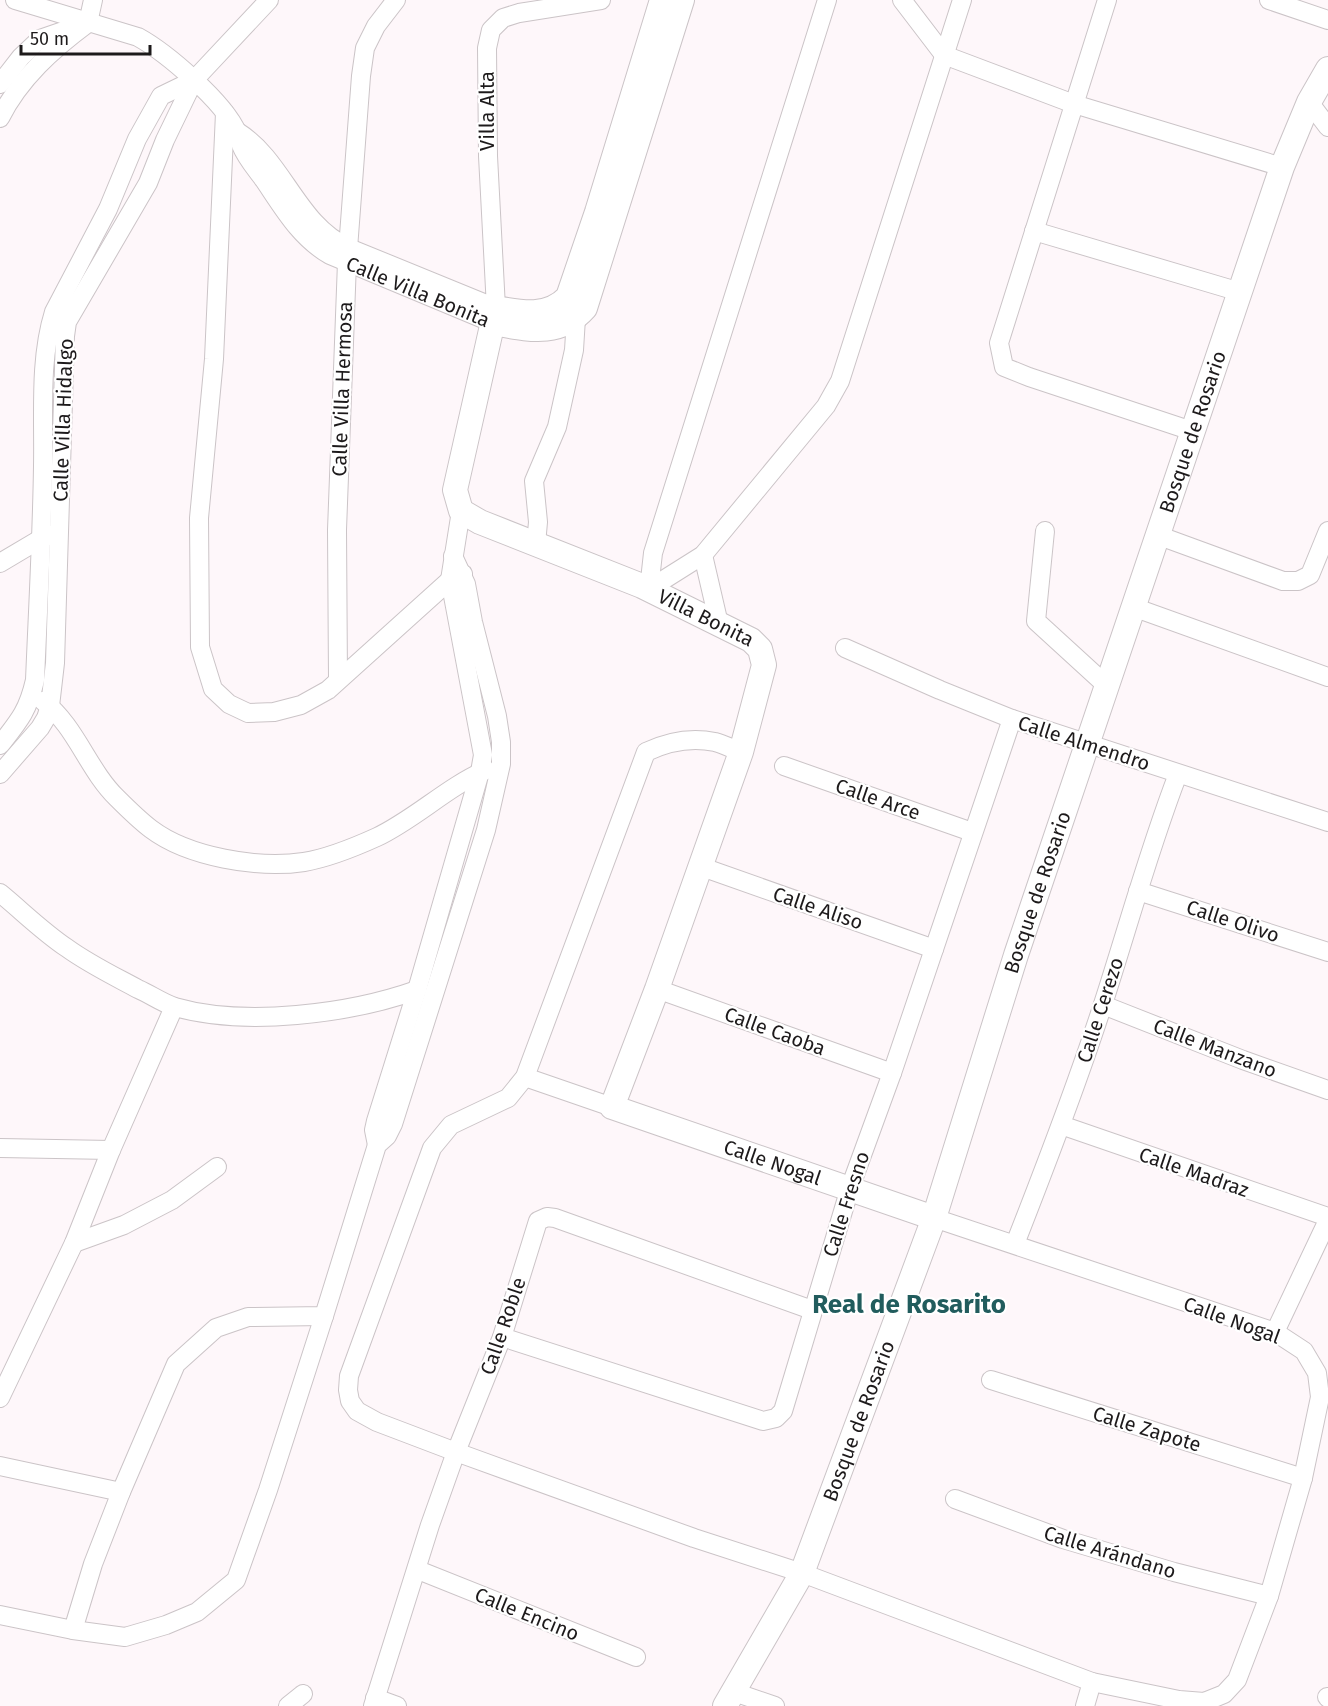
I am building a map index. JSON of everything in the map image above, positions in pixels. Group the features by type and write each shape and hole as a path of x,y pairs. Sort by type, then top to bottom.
{"main road":[{"path":"662,0 568,297 568,312 585,308 682,0"},
{"name":"Bosque de Rosario","path":"729,1699 802,1573 934,1218 1016,955 1282,167 1310,102 1328,69"},
{"name":"Calle Villa Bonita","path":"494,316 530,329 550,329 564,325 568,312"},
{"path":"461,511 456,490 494,316"},
{"name":"Villa Bonita","path":"461,511 480,522 650,590 751,640 760,649 764,665 741,752 702,867 612,1107"},
{"name":"Calle Nogal","path":"612,1107 934,1218"}],"street":[{"name":"Calle Villa Bonita","path":"15,0 138,37 156,47 194,80 225,113 238,132 253,141 314,224 348,255 494,316"},
{"path":"0,118 28,76 57,46 88,23 93,0"},
{"name":"Calle Villa Hidalgo","path":"0,745 30,702 35,680 50,535 67,322 148,183 160,149 194,80 269,0"},
{"name":"Calle Villa Hermosa","path":"338,680 337,530 354,160 365,48 376,26 396,0"},
{"name":"Villa Alta","path":"494,316 488,156 487,48 491,30 503,18 519,13 601,0"},
{"path":"650,590 653,553 827,0"},
{"path":"902,0 944,55 1074,104 1282,167"},
{"path":"650,590 704,555 826,406 840,381 962,0"},
{"path":"1107,0 999,343 1004,367 1192,431"},
{"path":"1269,0 1328,20"},
{"path":"0,84 21,57 40,39 88,23"},
{"name":"Calle Villa Hidalgo","path":"0,774 40,728 50,706 55,663 45,359 49,328 54,312 108,209 137,139 161,96 194,80"},
{"path":"1310,102 1328,127"},
{"path":"225,113 214,359 199,518 200,646 213,689 229,704 248,712 274,712 302,705 328,690 456,577"},
{"path":"1034,231 1240,292"},
{"path":"536,544 538,522 534,481 557,427 574,350 568,312"},
{"path":"0,1615 73,1630 125,1637 166,1625 196,1612 236,1580 268,1490 377,1145 374,1130 376,1121 417,990 480,772 483,751 453,556 461,511"},
{"path":"1045,531 1036,621 1107,685"},
{"path":"1157,535 1283,580 1298,581 1310,575 1328,531"},
{"path":"0,563 50,535"},
{"path":"704,555 719,624"},
{"path":"377,1145 387,1136 393,1124 436,994 486,830 501,764 501,742 497,716 456,577"},
{"path":"1133,607 1328,677"},
{"name":"Calle Almendro","path":"845,648 1012,719 1328,822"},
{"path":"32,693 50,706 115,796 152,829 177,844 217,857 258,863 303,862 334,853 378,836 480,772 501,764"},
{"name":"Calle Fresno","path":"502,1337 763,1421 776,1418 783,1411 850,1188 892,1072 1012,719"},
{"path":"525,1077 646,752 665,743 690,741 715,742 741,752"},
{"name":"Calle Arce","path":"784,766 972,832"},
{"name":"Calle Cerezo","path":"1015,1244 1061,1125 1103,1005 1138,891 1178,774"},
{"name":"Calle Aliso","path":"702,867 934,949"},
{"name":"Calle Olivo","path":"1138,891 1328,952"},
{"path":"0,893 65,947 104,972 174,1006 214,1014 250,1017 315,1013 392,999 417,990"},
{"name":"Calle Caoba","path":"657,989 892,1072"},
{"name":"Calle Manzano","path":"1103,1005 1328,1090"},
{"path":"0,1398 74,1244 111,1150 174,1006"},
{"name":"Calle Nogal","path":"612,1107 525,1077 508,1098 451,1125 432,1148 349,1376 350,1401 357,1411 377,1422 456,1452 694,1538 802,1573 1092,1682 1179,1700 1204,1702 1224,1694 1237,1680 1269,1596 1303,1478 1320,1398 1317,1373 1304,1351 1275,1332 934,1218"},
{"name":"Calle Madraz","path":"1061,1125 1328,1218"},
{"path":"0,1148 111,1150"},
{"path":"74,1244 124,1225 172,1200 217,1167"},
{"name":"Calle Roble","path":"374,1702 418,1570 430,1526 456,1452 502,1337 538,1221 546,1217 555,1218 812,1310"},
{"path":"1275,1332 1328,1218"},
{"path":"73,1630 93,1564 176,1364 216,1328 248,1317 324,1316"},
{"name":"Calle Zapote","path":"991,1380 1303,1478"},
{"path":"0,1466 121,1492"},
{"name":"Calle Arándano","path":"955,1499 1063,1539 1174,1572 1269,1596"},
{"name":"Calle Encino","path":"418,1570 636,1657"},
{"path":"1085,1706 1092,1682"},
{"path":"288,1706 303,1694"},
{"path":"729,1699 775,1706"},
{"path":"374,1702 398,1706"}],"district":[{"name":"Real de Rosarito","path":"909,1304"}]}
